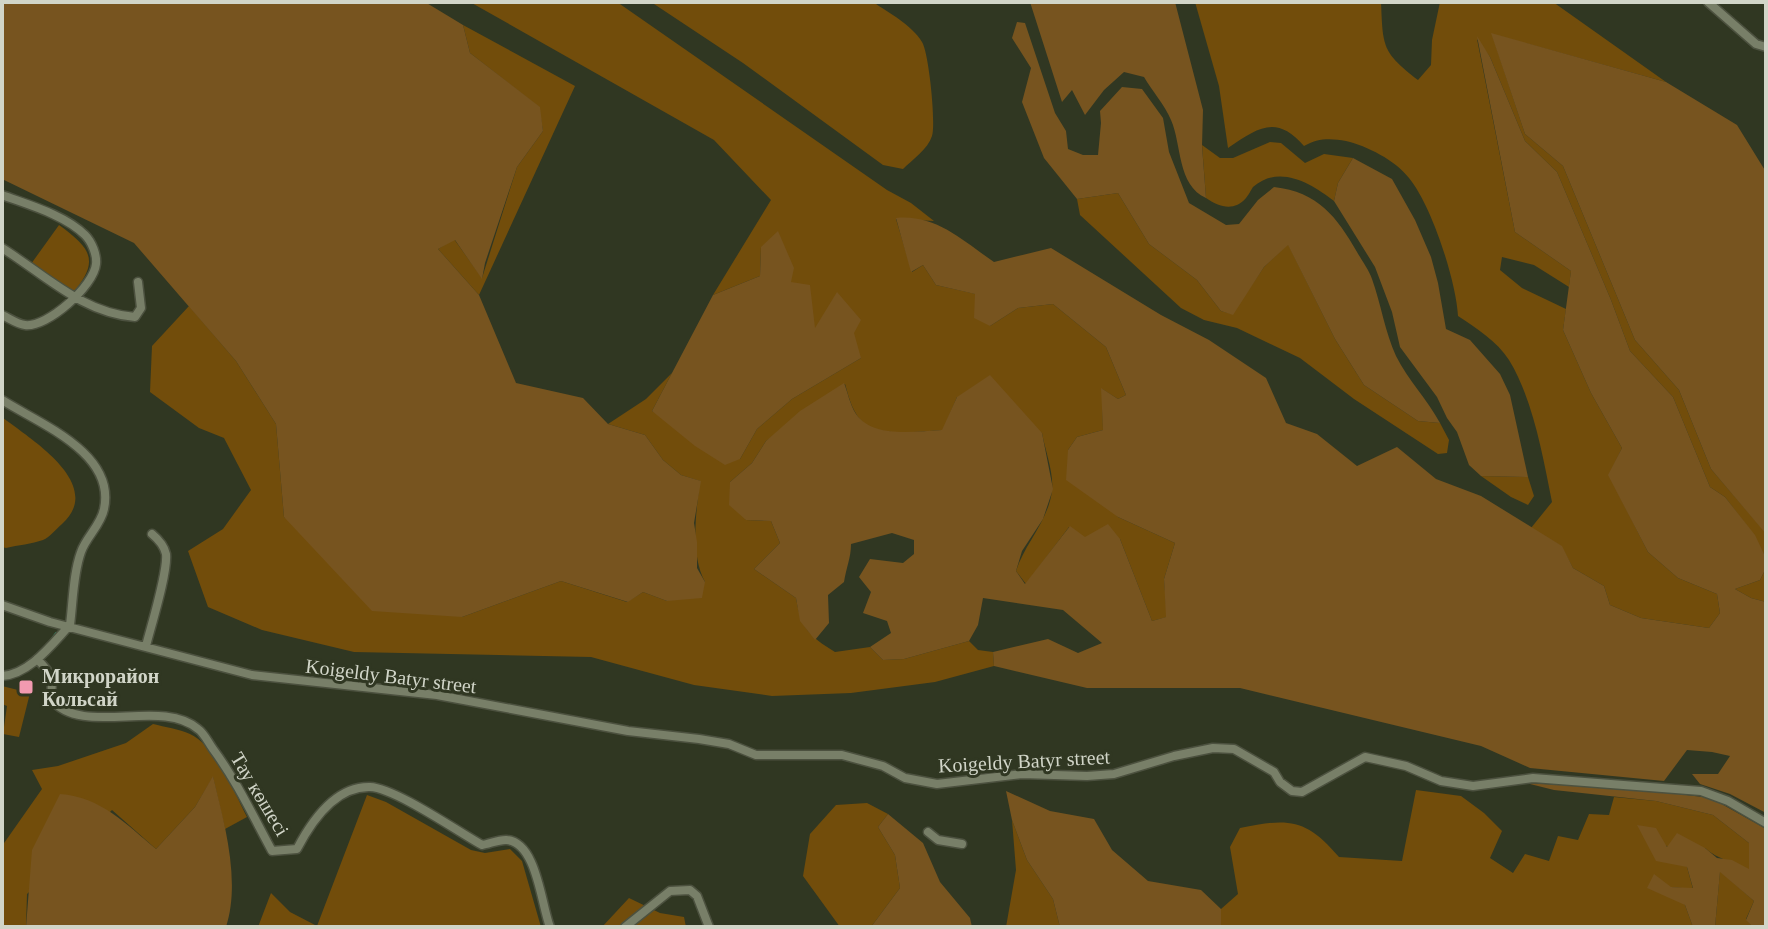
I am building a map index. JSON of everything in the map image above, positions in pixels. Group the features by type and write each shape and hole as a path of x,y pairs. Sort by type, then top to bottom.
{"street":[{"path":"1708,2 1756,44 1766,47"},
{"path":"2,195 56,218 86,236 94,248 96,264 92,275 74,297 42,323 24,325 2,315"},
{"path":"2,248 74,297 123,316 135,317 141,308 138,282"},
{"path":"2,400 69,441 93,461 102,476 105,496 103,512 81,553 70,625 37,659 11,675 2,676"},
{"path":"146,646 166,555 160,541 152,534"},
{"name":"Koigeldy Batyr street","path":"2,605 50,622 252,675 437,695 628,731 729,744 756,755 842,755 883,766 905,778 937,784 1011,774 1114,774 1213,748 1234,749 1274,772 1280,782 1292,791 1302,792 1312,788 1365,757 1406,766 1441,781 1473,786 1533,778 1701,791 1728,801 1766,823"},
{"name":"Тау көшесі","path":"37,659 53,679 51,699 59,709 72,715 144,715 184,721 198,729 229,771 272,851 297,849 308,828 336,798 352,790 371,787 392,793 482,845 507,840 523,848 535,869 542,908 550,927"},
{"path":"928,832 938,840 962,844"},
{"path":"625,927 670,891 690,890 697,896 709,927"}],"shaded area":[{"path":"2,2 425,2 463,25 470,53 540,107 543,131 517,167 482,279 455,240 438,249 479,295 516,383 583,398 608,424 645,435 663,460 681,475 701,481 694,523 697,568 705,582 702,598 667,601 643,592 628,602 561,581 462,617 372,611 284,517 276,424 236,361 134,243 2,179"},
{"path":"470,2 617,2 934,221 896,219 912,272 923,265 936,285 976,294 990,326 1018,308 1053,304 1106,347 1126,395 1118,399 1102,389 1103,430 1077,437 1068,450 1118,517 1175,543 1164,579 1167,617 1152,621 1120,539 1085,538 1069,527 1026,584 1016,571 1050,501 1052,476 1042,433 957,397 943,430 881,431 865,424 857,416 845,384 766,441 752,463 730,482 746,520 771,521 780,543 754,569 796,598 808,630 835,652 870,647 883,660 904,659 969,641 978,650 993,652 994,666 935,682 851,693 772,696 694,685 591,657 354,652 262,630 208,607 188,551 223,529 251,490 224,438 199,428 150,392 152,346 189,306 236,361 276,424 284,517 462,617 561,581 627,602 643,592 667,601 705,582 696,546 700,481 681,475 663,460 645,435 608,424 646,399 672,373 652,411 740,459 757,429 792,399 861,358 815,330 791,282 761,247 760,276 713,295 771,200 714,140"},
{"path":"651,2 873,2 906,25 918,36 925,49 932,104 930,141 903,169 883,165 743,63"},
{"path":"1030,2 1175,2 1203,110 1206,198 1190,184 1171,120 1144,77 1124,72 1104,90 1085,115 1072,90 1062,102"},
{"path":"1195,2 1381,2 1387,47 1397,62 1418,80 1431,65 1432,40 1440,2 1553,2 1666,82 1492,34 1525,134 1563,166 1635,340 1679,390 1711,469 1766,533 1766,558 1754,535 1725,497 1710,487 1673,397 1630,351 1557,172 1525,141 1490,57 1477,39 1515,232 1571,271 1569,287 1534,265 1502,257 1500,270 1522,288 1566,309 1563,330 1591,393 1622,448 1609,475 1648,552 1678,578 1717,594 1720,613 1709,628 1641,618 1610,605 1604,586 1573,568 1561,546 1531,528 1552,502 1525,392 1504,353 1486,335 1458,316 1453,284 1441,244 1418,191 1403,171 1388,160 1363,146 1346,141 1324,139 1304,146 1294,136 1276,127 1258,130 1228,148 1219,86"},
{"path":"1017,22 1025,23 1055,113 1066,131 1068,149 1083,155 1098,155 1100,111 1122,87 1142,89 1163,118 1169,152 1189,203 1226,225 1239,224 1258,200 1274,187 1303,194 1334,217 1369,272 1396,356 1440,423 1418,421 1364,385 1335,339 1288,245 1264,267 1233,315 1221,311 1197,280 1149,244 1118,193 1077,199 1044,158 1022,102 1031,68 1012,38"},
{"path":"463,25 575,86 479,295 438,249 454,239 482,278 517,167 543,131 539,107 470,53"},
{"path":"1491,33 1666,82 1737,125 1766,172 1766,534 1711,469 1679,390 1635,340 1563,166 1525,134"},
{"path":"1477,36 1490,57 1525,141 1557,172 1630,351 1673,397 1710,487 1725,497 1755,535 1766,558 1766,568 1760,580 1735,589 1766,602 1766,813 1730,794 1700,784 1692,774 1718,774 1730,756 1712,752 1687,750 1664,781 1530,768 1481,746 1240,688 1087,688 994,666 993,652 1048,639 1078,653 1102,643 1063,610 983,598 978,625 969,641 904,659 883,660 870,647 891,633 887,621 863,613 871,592 859,577 870,559 903,563 914,554 914,540 892,533 851,544 844,582 828,595 829,623 815,640 800,621 796,598 754,569 780,543 771,521 746,520 729,505 730,482 752,463 766,441 800,411 844,383 856,414 873,427 896,432 942,430 957,397 990,375 1042,433 1053,489 1043,519 1022,551 1016,571 1025,584 1070,526 1085,537 1108,524 1120,539 1152,621 1166,617 1164,579 1175,543 1118,517 1066,480 1068,450 1077,437 1103,430 1101,388 1118,399 1126,395 1106,347 1053,304 1018,308 990,326 974,318 975,294 936,285 923,265 911,272 896,218 910,218 924,220 948,231 994,262 1051,248 1161,315 1209,340 1266,378 1286,423 1317,434 1357,466 1397,447 1436,479 1481,496 1562,546 1573,568 1604,586 1610,605 1641,618 1709,628 1720,613 1717,594 1678,578 1648,552 1608,475 1622,448 1591,393 1563,330 1571,271 1515,232"},
{"path":"1270,142 1281,143 1305,163 1324,154 1353,158 1338,183 1334,201 1305,183 1284,177 1263,180 1253,187 1246,198 1231,207 1221,206 1206,198 1202,145 1220,158 1233,158"},
{"path":"1353,158 1392,179 1431,257 1446,329 1470,340 1500,374 1510,395 1528,477 1481,476 1469,465 1457,432 1437,397 1400,347 1392,312 1375,267 1334,201 1338,183"},
{"path":"1118,193 1149,244 1197,280 1221,311 1232,314 1264,267 1288,244 1335,339 1364,385 1418,421 1440,423 1449,440 1447,453 1438,454 1354,399 1300,358 1237,328 1204,320 1181,308 1080,215 1077,199"},
{"path":"59,225 79,241 88,256 86,273 72,294 31,264"},
{"path":"778,231 794,268 791,282 810,285 815,328 837,292 861,320 854,333 861,358 792,399 757,429 740,459 725,465 695,446 652,411 713,295 760,276 761,247"},
{"path":"2,417 59,464 70,478 75,494 73,509 48,537 6,548 2,547"},
{"path":"1481,476 1528,477 1534,496 1528,505"},
{"path":"1766,568 1766,602 1735,589 1760,580"},
{"path":"2,686 30,693 19,737 3,734 7,706 2,704"},
{"path":"153,724 177,729 199,740 216,759 247,817 225,829 213,777 195,807 156,849 112,810 27,894 26,927 2,927 2,846 42,789 32,770 58,766 126,743"},
{"path":"213,776 231,871 232,890 226,927 26,927 32,850 60,794 100,806 156,849 195,807"},
{"path":"1526,783 1637,789 1711,798 1766,829 1766,927 1753,927 1746,920 1754,901 1720,872 1715,927 1693,927 1685,905 1647,888 1654,874 1671,887 1693,888 1687,867 1656,861 1637,825 1656,828 1667,847 1677,833 1717,858 1732,860 1749,869 1749,843 1713,815 1656,801 1554,790"},
{"path":"1416,790 1461,796 1484,813 1502,831 1490,858 1513,873 1525,854 1549,861 1558,836 1578,840 1589,814 1609,815 1614,797 1656,801 1713,815 1749,843 1749,870 1705,848 1668,847 1638,825 1687,867 1693,889 1671,887 1685,905 1693,927 1221,927 1221,909 1238,894 1230,847 1240,828 1284,822 1295,824 1316,835 1339,857 1402,861"},
{"path":"1006,791 1050,811 1094,819 1112,850 1148,881 1201,890 1221,909 1221,927 1060,927 1053,899 1027,860 1012,820"},
{"path":"367,795 386,802 471,850 485,853 510,849 522,861 541,927 258,927 271,893 290,912 317,926"},
{"path":"867,803 888,814 878,827 895,855 900,888 871,927 840,927 803,876 810,834 836,805"},
{"path":"888,814 923,843 940,882 970,918 972,927 871,927 900,888 895,855 878,827"},
{"path":"1012,820 1027,860 1053,899 1060,927 1006,927 1016,870"},
{"path":"1720,871 1754,901 1746,919 1753,927 1715,927"},
{"path":"629,898 660,913 684,917 686,927 602,927"}],"waterway":[{"path":"51,640 56,633"}],"place":[{"name":"Микрорайон Кольсай","path":"26,687"}]}
